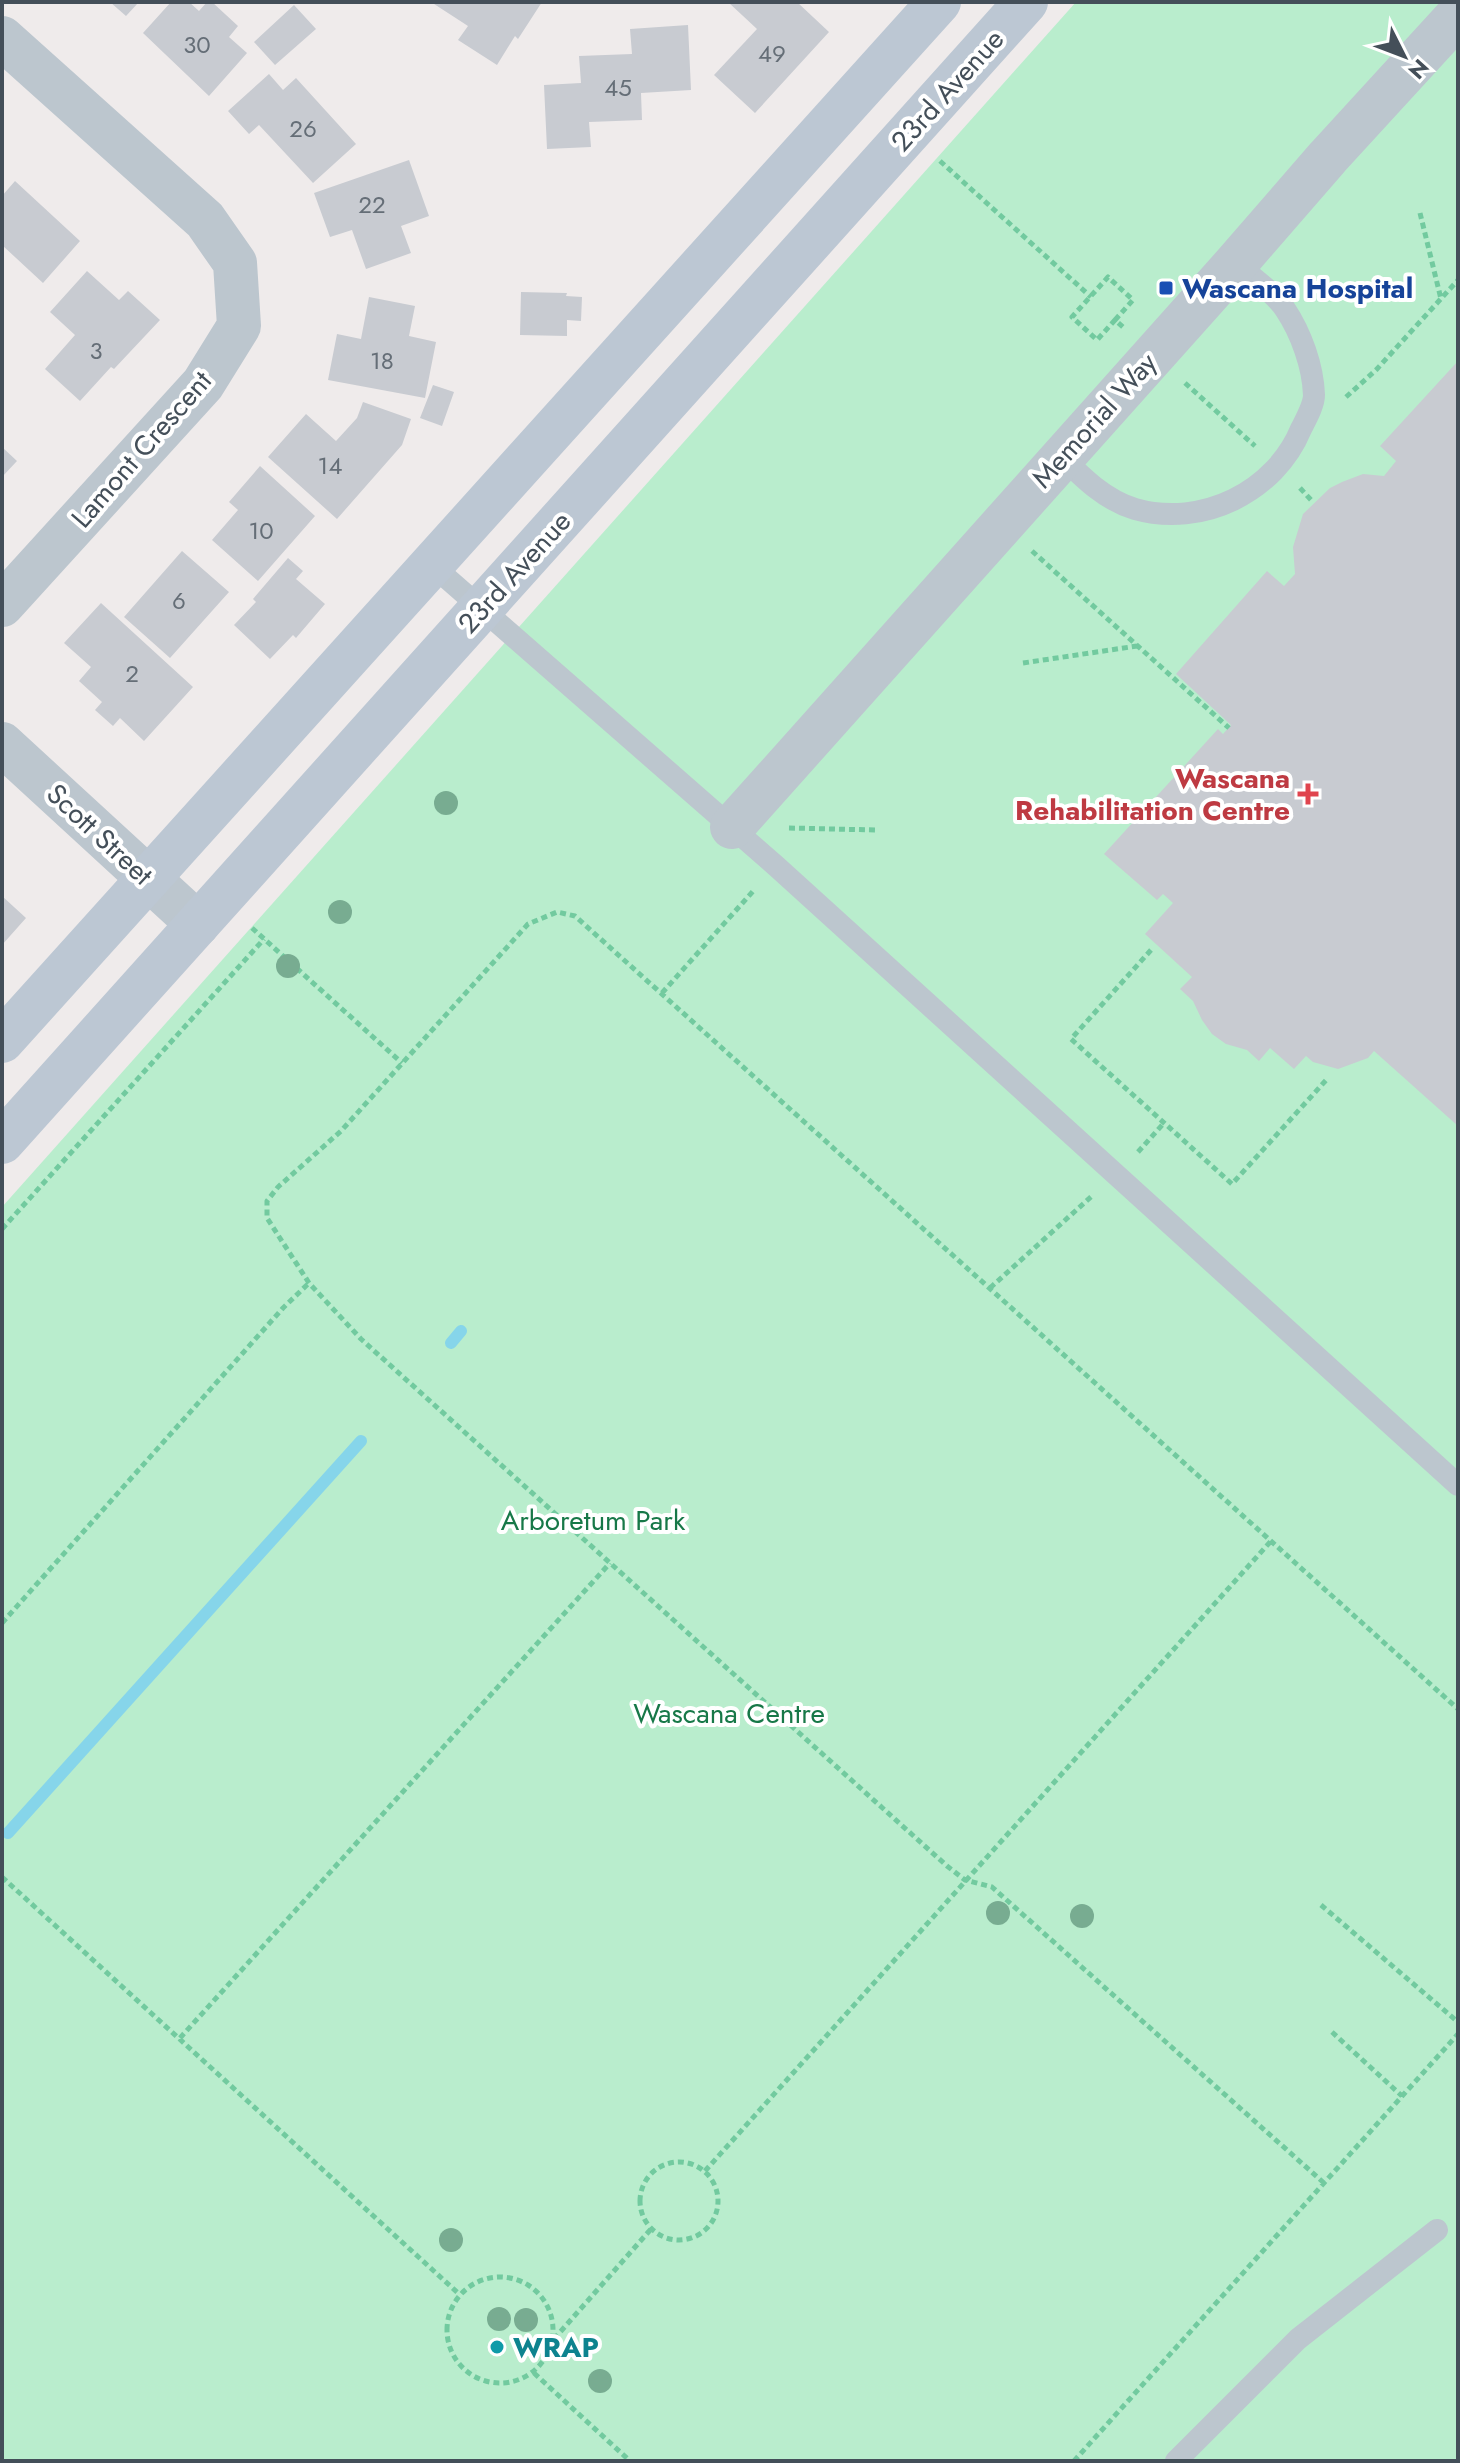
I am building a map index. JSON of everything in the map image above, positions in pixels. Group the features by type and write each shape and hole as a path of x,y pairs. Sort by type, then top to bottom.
{"main road":[{"path":"2,1041 939,2"},
{"name":"23rd Avenue","path":"2,1142 1026,2"}],"street":[{"name":"Memorial Way","path":"732,827 1458,15"},
{"name":"Lamont Crescent","path":"2,38 205,220 235,263 239,326 203,384 2,605"},
{"name":"Scott Street","path":"2,744 198,924"}],"lane":[{"path":"1061,456 1095,489 1135,508 1180,514 1224,505 1263,483 1295,443 1315,398 1303,342 1284,306 1236,263"},
{"path":"433,566 776,866 1458,1485"},
{"path":"1176,2461 1298,2339 1437,2230"}],"path":[{"path":"908,133 1091,297 1108,277 1133,300 1115,320"},
{"path":"1420,213 1441,299"},
{"path":"1295,443 1376,370 1458,280"},
{"path":"1002,523 1229,728"},
{"path":"1023,663 1138,646"},
{"path":"732,827 876,830"},
{"path":"662,993 776,866"},
{"path":"1324,2183 992,1887 965,1880 361,1339 309,1283 267,1218 267,1201 278,1187 341,1131 528,924 557,912 575,916 1458,1709"},
{"path":"2,1229 264,939 402,1063"},
{"path":"1151,950 1071,1039 1232,1184 1328,1078"},
{"path":"1136,1155 1164,1123"},
{"path":"990,1288 1091,1197"},
{"path":"2,1623 283,1308 309,1283"},
{"path":"705,2171 1271,1541"},
{"path":"180,2038 610,1563"},
{"path":"2,1877 459,2294"},
{"path":"1321,1905 1458,2022"},
{"path":"1332,2032 1402,2096"},
{"path":"1074,2461 1458,2034"},
{"path":"677,2161 692,2163 705,2171 718,2195 712,2222 690,2238 662,2236 651,2229 643,2216 640,2202 642,2187 650,2174 663,2165 677,2161"},
{"path":"553,2340 553,2320 546,2301 532,2286 514,2278 494,2276 475,2282 459,2294 449,2311 445,2331 450,2350 460,2367 477,2379 495,2384 515,2381 533,2372 546,2357 553,2340 651,2229"},
{"path":"533,2372 630,2461"}],"green space":[{"name":"Wascana Centre","path":"1076,2 1458,2 1458,2461 2,2461 2,1207"}],"building":[{"path":"110,2 139,2 126,16"},
{"path":"171,2 189,2 199,11 207,2 212,2 238,26 229,37 247,53 209,96 143,33"},
{"path":"431,2 542,2 497,65 458,40 468,26"},
{"path":"728,2 797,2 829,32 755,113 714,75 757,29"},
{"path":"294,5 316,29 275,65 254,42"},
{"path":"688,25 691,90 641,93 642,120 589,122 591,147 547,149 544,85 581,83 579,56 632,54 630,29"},
{"path":"269,74 283,90 296,78 356,144 313,183 259,125 249,134 228,111"},
{"path":"409,160 429,216 401,226 411,253 366,269 352,230 330,237 314,193"},
{"path":"15,181 80,241 43,283 2,245 2,196"},
{"path":"87,271 119,300 128,291 160,320 80,401 45,369 75,335 50,312"},
{"path":"521,292 567,293 566,296 582,297 581,321 567,320 567,336 520,335"},
{"path":"369,297 415,306 409,336 436,342 425,398 328,380 337,334 361,339"},
{"name":"Wascana Rehabilitation Centre","path":"1458,361 1458,1126 1374,1051 1368,1058 1338,1069 1313,1062 1306,1056 1294,1069 1270,1048 1259,1061 1247,1050 1226,1044 1212,1034 1193,1001 1180,989 1192,977 1145,934 1173,903 1163,894 1157,900 1104,854 1218,729 1223,734 1231,725 1176,674 1267,571 1284,586 1295,574 1293,547 1303,514 1330,488 1363,474 1384,476 1396,461 1380,446"},
{"path":"433,385 454,392 442,426 420,418"},
{"path":"363,402 411,419 402,445 337,519 268,457 306,414 336,441 357,418"},
{"path":"2,447 17,461 2,477"},
{"path":"260,466 315,516 258,581 212,540 238,510 229,502"},
{"path":"182,551 229,592 170,658 124,617"},
{"path":"288,558 303,571 296,579 325,604 296,638 293,635 270,659 234,625 256,602 253,599"},
{"path":"101,603 193,687 144,741 120,718 113,726 95,710 102,702 79,681 91,667 64,643"},
{"path":"2,896 26,918 2,945"}],"waterway":[{"path":"451,1343 461,1331"},
{"path":"8,1833 361,1441"}],"place":[{"name":"Wascana Hospital","path":"1166,288"},
{"name":"Wascana Rehabilitation Centre","path":"1308,794"},
{"name":"WRAP","path":"497,2347"}],"park label":[{"name":"Arboretum Park","path":"593,1520"}]}
